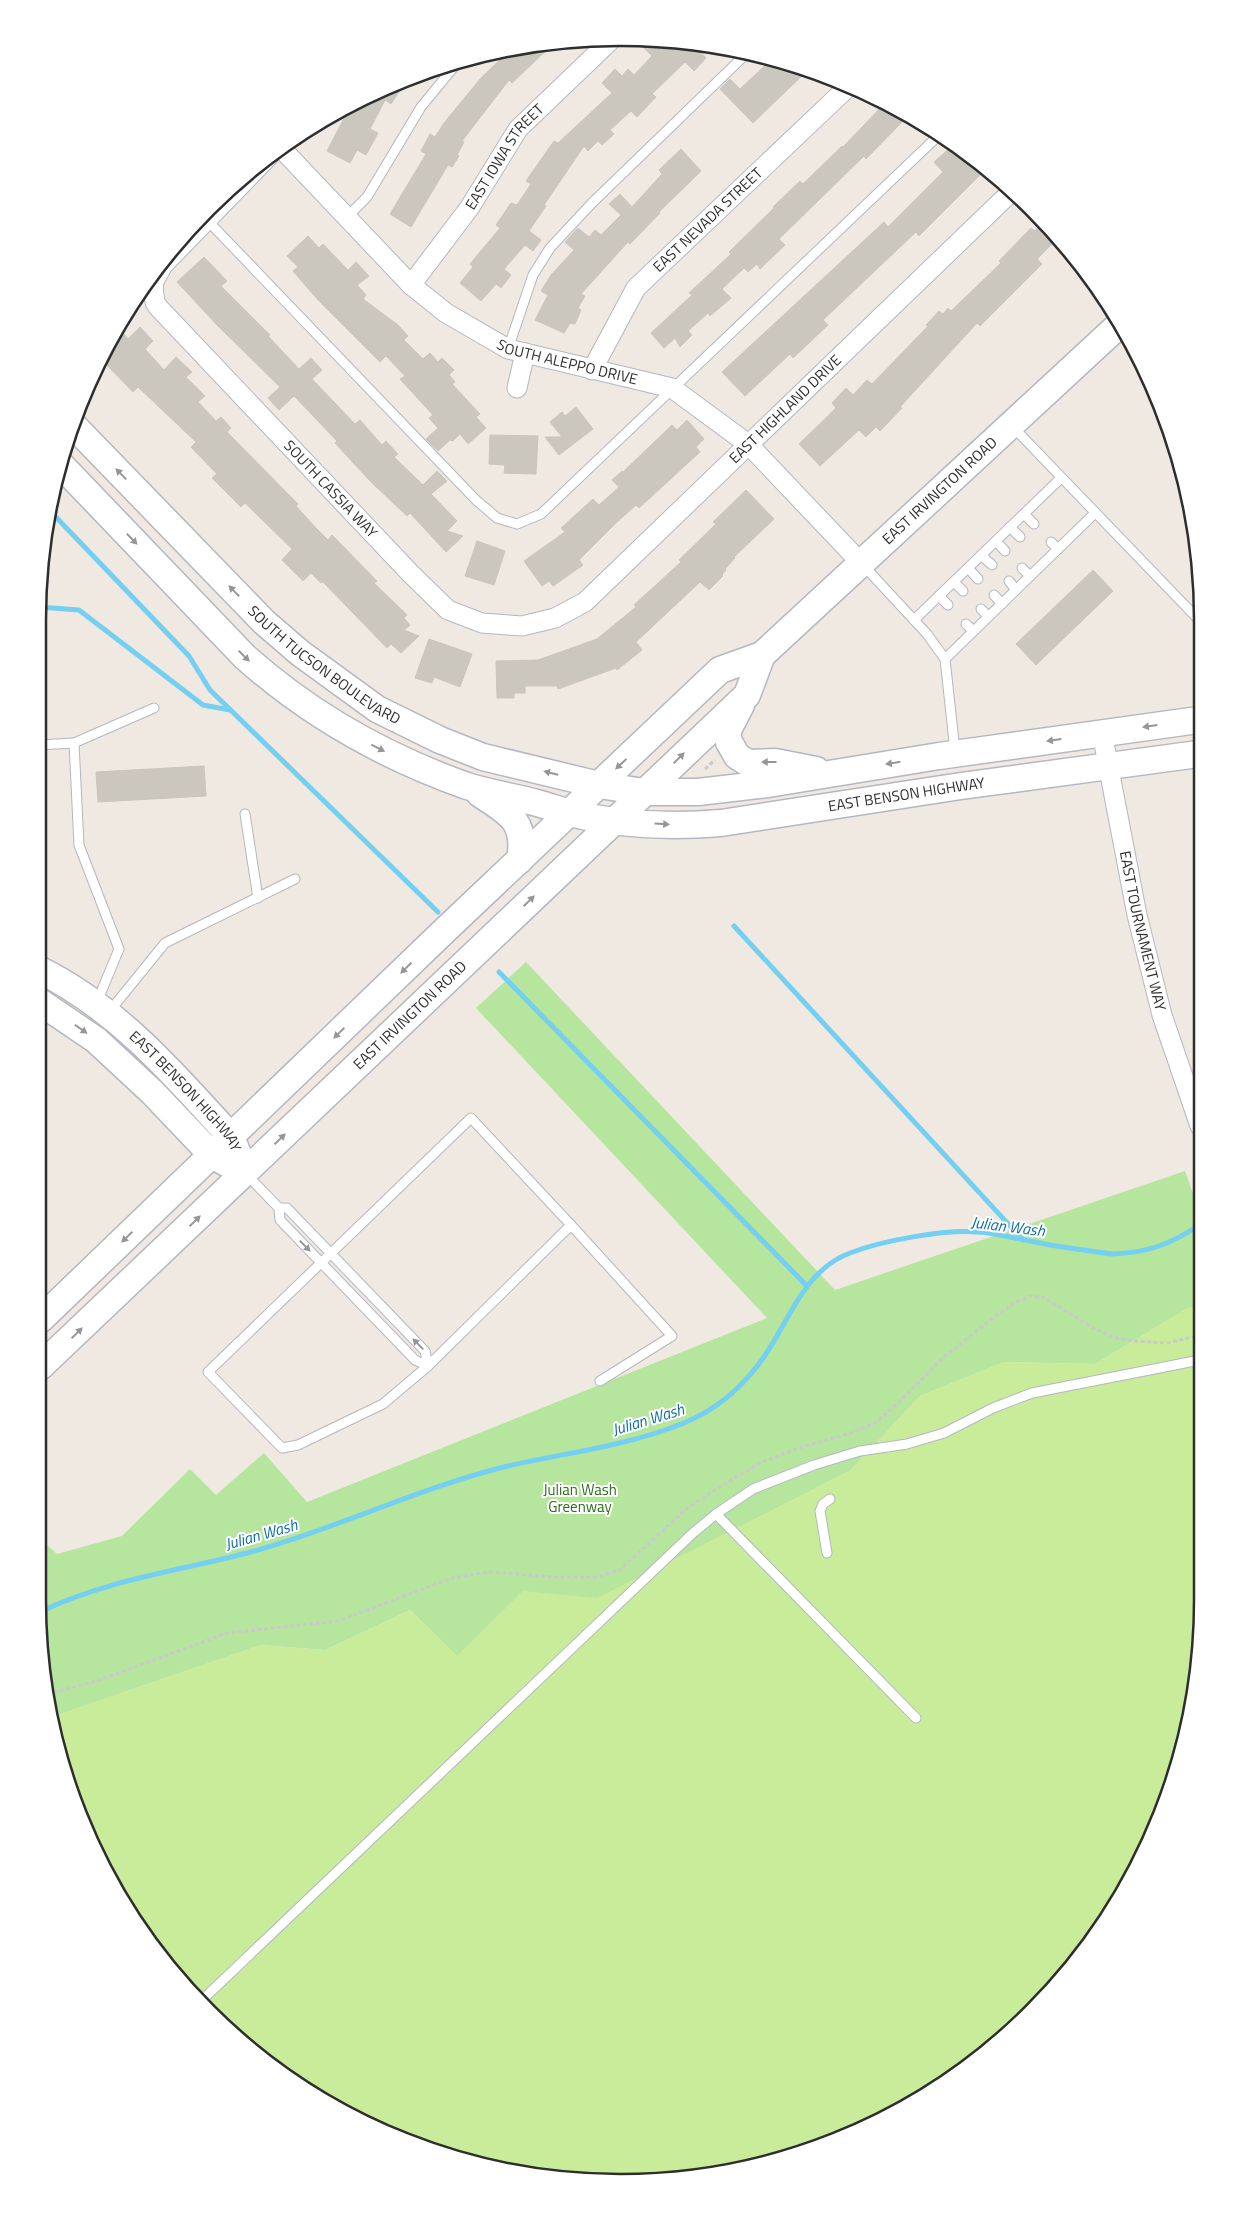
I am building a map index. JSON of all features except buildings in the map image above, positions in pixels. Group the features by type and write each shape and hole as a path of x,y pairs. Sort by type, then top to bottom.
{"main road":[{"name":"EAST IRVINGTON ROAD","path":"46,1314 441,934 720,670 762,655 1116,331"},
{"name":"SOUTH TUCSON BOULEVARD","path":"79,431 264,622 300,654 377,709 440,740 483,756 598,785 644,792"},
{"path":"66,471 245,658 277,686 307,707 359,738 402,760 469,786 570,813 613,821"},
{"name":"EAST IRVINGTON ROAD","path":"46,1362 747,695 762,655"},
{"path":"747,695 727,732 729,742 737,756 748,763 774,762 834,773"},
{"path":"644,792 698,792 768,784 955,754 1194,721"},
{"name":"EAST BENSON HIGHWAY","path":"613,821 688,826 721,823 1194,755"},
{"path":"469,786 508,812 516,823 523,842 520,860"},
{"name":"EAST BENSON HIGHWAY","path":"46,973 64,982 102,1008 151,1050 231,1137 245,1173"},
{"name":"EAST BENSON HIGHWAY","path":"46,1006 96,1040 152,1092 212,1155 245,1173"}],"street":[{"name":"EAST IOWA STREET","path":"411,285 470,207 518,129 604,46"},
{"name":"EAST NEVADA STREET","path":"592,370 636,288 843,91"},
{"name":"SOUTH ALEPPO DRIVE","path":"286,154 411,285 446,313 517,351 672,388 748,444 861,563"},
{"name":"EAST HIGHLAND DRIVE","path":"554,618 585,602 1006,196"},
{"path":"208,221 218,211"},
{"name":"SOUTH CASSIA WAY","path":"150,291 158,307 411,574 448,610 482,624 522,626 554,618"},
{"path":"517,351 517,388"},
{"name":"EAST TOURNAMENT WAY","path":"1102,733 1137,914 1162,1015 1194,1108"}],"lane":[{"path":"517,351 533,275 550,248 599,196 741,59"},
{"path":"347,218 367,197 421,107 449,73"},
{"path":"208,221 476,500 497,518 517,524 541,514 934,140"},
{"path":"1011,425 1194,615"},
{"path":"914,620 1061,478"},
{"path":"945,659 1095,513"},
{"path":"1024,514 1034,524"},
{"path":"1010,527 1020,537"},
{"path":"996,541 1005,551"},
{"path":"1050,542 1058,549"},
{"path":"981,555 992,565"},
{"path":"1037,555 1044,562"},
{"path":"861,563 914,620 945,659 950,721 955,754"},
{"path":"968,568 978,579"},
{"path":"1022,568 1030,576"},
{"path":"1008,581 1016,590"},
{"path":"954,582 963,591"},
{"path":"939,596 948,605"},
{"path":"994,596 1002,604"},
{"path":"981,609 988,616"},
{"path":"966,624 973,631"},
{"path":"46,745 74,743 154,708"},
{"path":"74,743 80,845 118,949 102,1008"},
{"path":"245,814 258,898"},
{"path":"102,1008 165,943 295,878"},
{"path":"571,1225 428,1366 383,1404 298,1445 282,1448 208,1372 322,1264 471,1118 571,1225 672,1336 600,1381"},
{"path":"245,1173 278,1208 280,1220 415,1360 428,1366"},
{"path":"278,1208 287,1208 425,1351 428,1366"},
{"path":"206,1997 716,1514 753,1489 814,1465 860,1451 907,1444 944,1433 993,1408 1032,1393 1194,1361"},
{"path":"826,1553 820,1511 823,1504 830,1499"},
{"path":"716,1514 916,1718"}],"path":[{"path":"703,772 716,759"},
{"path":"54,1692 97,1681 226,1632 338,1621 452,1578 490,1572 555,1577 597,1577 620,1570 686,1509 732,1479 762,1462 802,1446 851,1433 874,1423 898,1403 944,1356 998,1314 1014,1303 1031,1296 1046,1298 1094,1328 1116,1338 1168,1343 1194,1336"}],"green space":[{"name":"Julian Wash Greenway","path":"526,962 835,1290 1185,1171 1194,1196 1194,1308 1188,1308 1095,1364 1004,1362 920,1396 850,1471 597,1599 457,1656 410,1610 325,1650 261,1645 58,1715 47,1638 46,1544 57,1554 122,1536 190,1469 216,1495 264,1453 307,1502 767,1318 476,1008"},
{"path":"1188,1308 1194,1308 1193,1638 1183,1712 1163,1784 1150,1820 1135,1854 1097,1919 1075,1949 1026,2006 969,2055 939,2077 874,2115 840,2130 768,2154 732,2163 658,2173 582,2173 545,2169 508,2163 436,2143 366,2115 333,2097 301,2077 242,2031 214,2006 165,1949 143,1919 105,1854 77,1784 58,1715 261,1645 325,1650 410,1610 457,1656 523,1591 597,1598 850,1471 920,1396 1004,1362 1095,1364"}],"waterway":[{"path":"56,517 189,656 210,690 438,912"},
{"path":"46,608 79,610 203,705 230,710"},
{"path":"734,926 1023,1240"},
{"path":"499,972 807,1286"},
{"name":"Julian Wash","path":"46,1609 92,1591 117,1584 279,1544 468,1477 500,1468 616,1444 684,1423 725,1399 751,1374 769,1350 807,1286 833,1261 850,1253 895,1240 931,1234 978,1232 1112,1254 1137,1252 1158,1246 1194,1228"}]}
